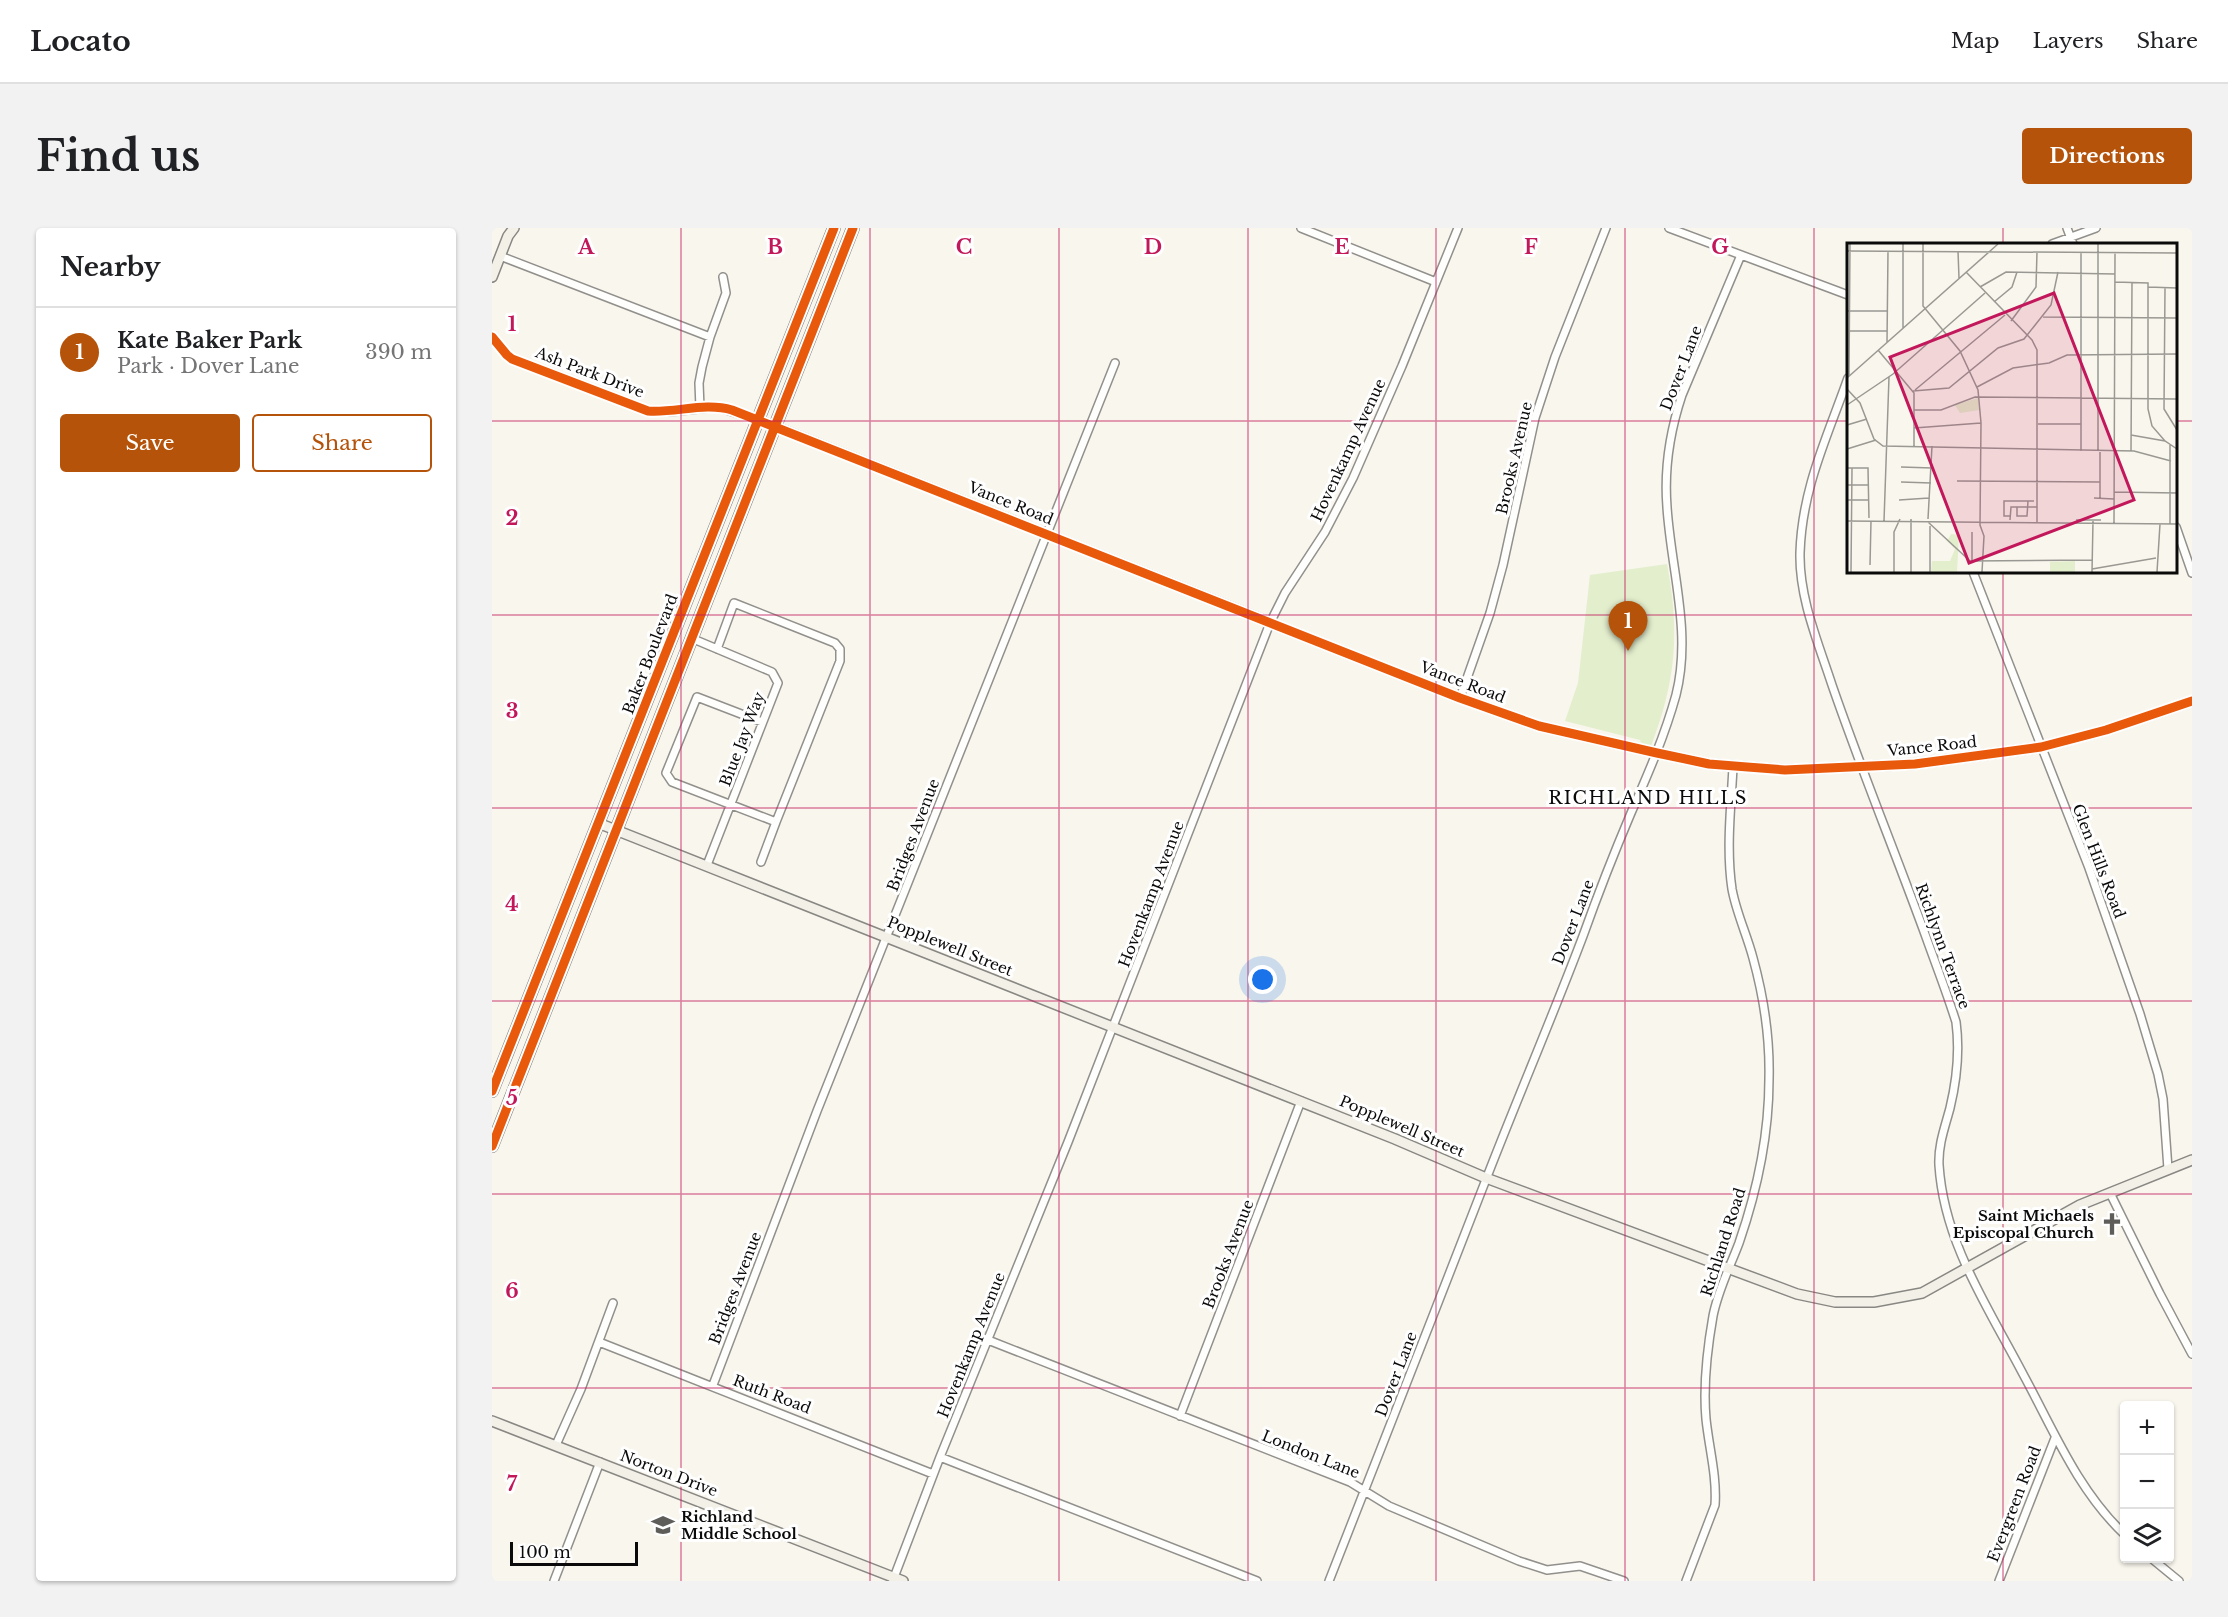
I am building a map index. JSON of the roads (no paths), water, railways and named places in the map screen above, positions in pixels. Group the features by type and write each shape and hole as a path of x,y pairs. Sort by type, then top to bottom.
{"main road":[{"name":"Baker Boulevard","path":"492,1091 834,228"},
{"name":"Baker Boulevard","path":"492,1146 853,228"}],"street":[{"path":"492,277 508,236 514,228"},
{"path":"1300,228 1436,282"},
{"name":"Hovenkamp Avenue","path":"897,1580 933,1474 1113,1028 1270,623 1285,592 1325,532 1353,478 1458,228"},
{"name":"Brooks Avenue","path":"1460,698 1490,613 1503,565 1535,418 1555,357 1606,228"},
{"path":"1669,228 1847,295"},
{"path":"2067,228 2072,241 2096,228"},
{"name":"Dover Lane","path":"1329,1581 1486,1178 1554,1012 1608,869 1657,753 1676,694 1682,654 1680,609 1666,507 1666,470 1676,414 1682,395 1741,255"},
{"path":"500,256 710,337"},
{"path":"700,408 699,383 710,337 726,293 723,277"},
{"name":"Ash Park Drive","path":"492,337 512,359 648,411 725,408 758,420"},
{"name":"Bridges Avenue","path":"713,1385 817,1111 1115,363"},
{"name":"Richlynn Terrace","path":"1847,381 1818,456 1806,498 1800,566 1809,617 1956,1022 1959,1057 1942,1134 1939,1163 1943,1202 1953,1236 1967,1269 2055,1438 2079,1478 2106,1515 2120,1530"},
{"name":"Vance Road","path":"758,420 1460,698 1539,726 1657,753 1732,767 1785,770 1955,760 2041,747 2106,730 2192,701"},
{"path":"2177,532 2192,573"},
{"name":"Glen Hills Road","path":"1973,573 2089,868 2140,1014 2163,1099 2168,1169"},
{"path":"717,649 734,603 835,643 840,650 840,661 761,862"},
{"name":"Blue Jay Way","path":"691,639 772,672 778,683 707,865"},
{"path":"762,722 697,697 666,773 672,782 776,822"},
{"name":"Richland Road","path":"1686,1581 1715,1505 1716,1492 1706,1419 1705,1376 1713,1316 1718,1295 1749,1212 1759,1171 1768,1110 1768,1028 1754,959 1732,884 1729,839 1732,767"},
{"name":"Popplewell Street","path":"598,823 1301,1101 1486,1178 1797,1294 1835,1302 1874,1302 1923,1293 2050,1221 2110,1193 2192,1160"},
{"name":"Brooks Avenue","path":"1180,1416 1301,1101"},
{"path":"2110,1193 2192,1354"},
{"path":"556,1445 613,1304"},
{"name":"London Lane","path":"988,1340 1350,1482 1389,1506 1519,1561 1547,1570 1580,1566 1624,1581"},
{"name":"Ruth Road","path":"599,1342 713,1385 933,1474"},
{"name":"Norton Drive","path":"492,1420 897,1580"},
{"name":"Evergreen Road","path":"1999,1581 2055,1438"},
{"path":"940,1457 1257,1581"},
{"path":"554,1581 600,1462"},
{"path":"2157,1563 2179,1581"}],"place":[{"name":"Kate Baker Park","path":"1628,651"},
{"name":"Saint Michaels Episcopal Church","path":"2112,1224"},
{"name":"Richland Middle School","path":"663,1525"}],"district":[{"name":"RICHLAND HILLS","path":"1648,798"}]}
